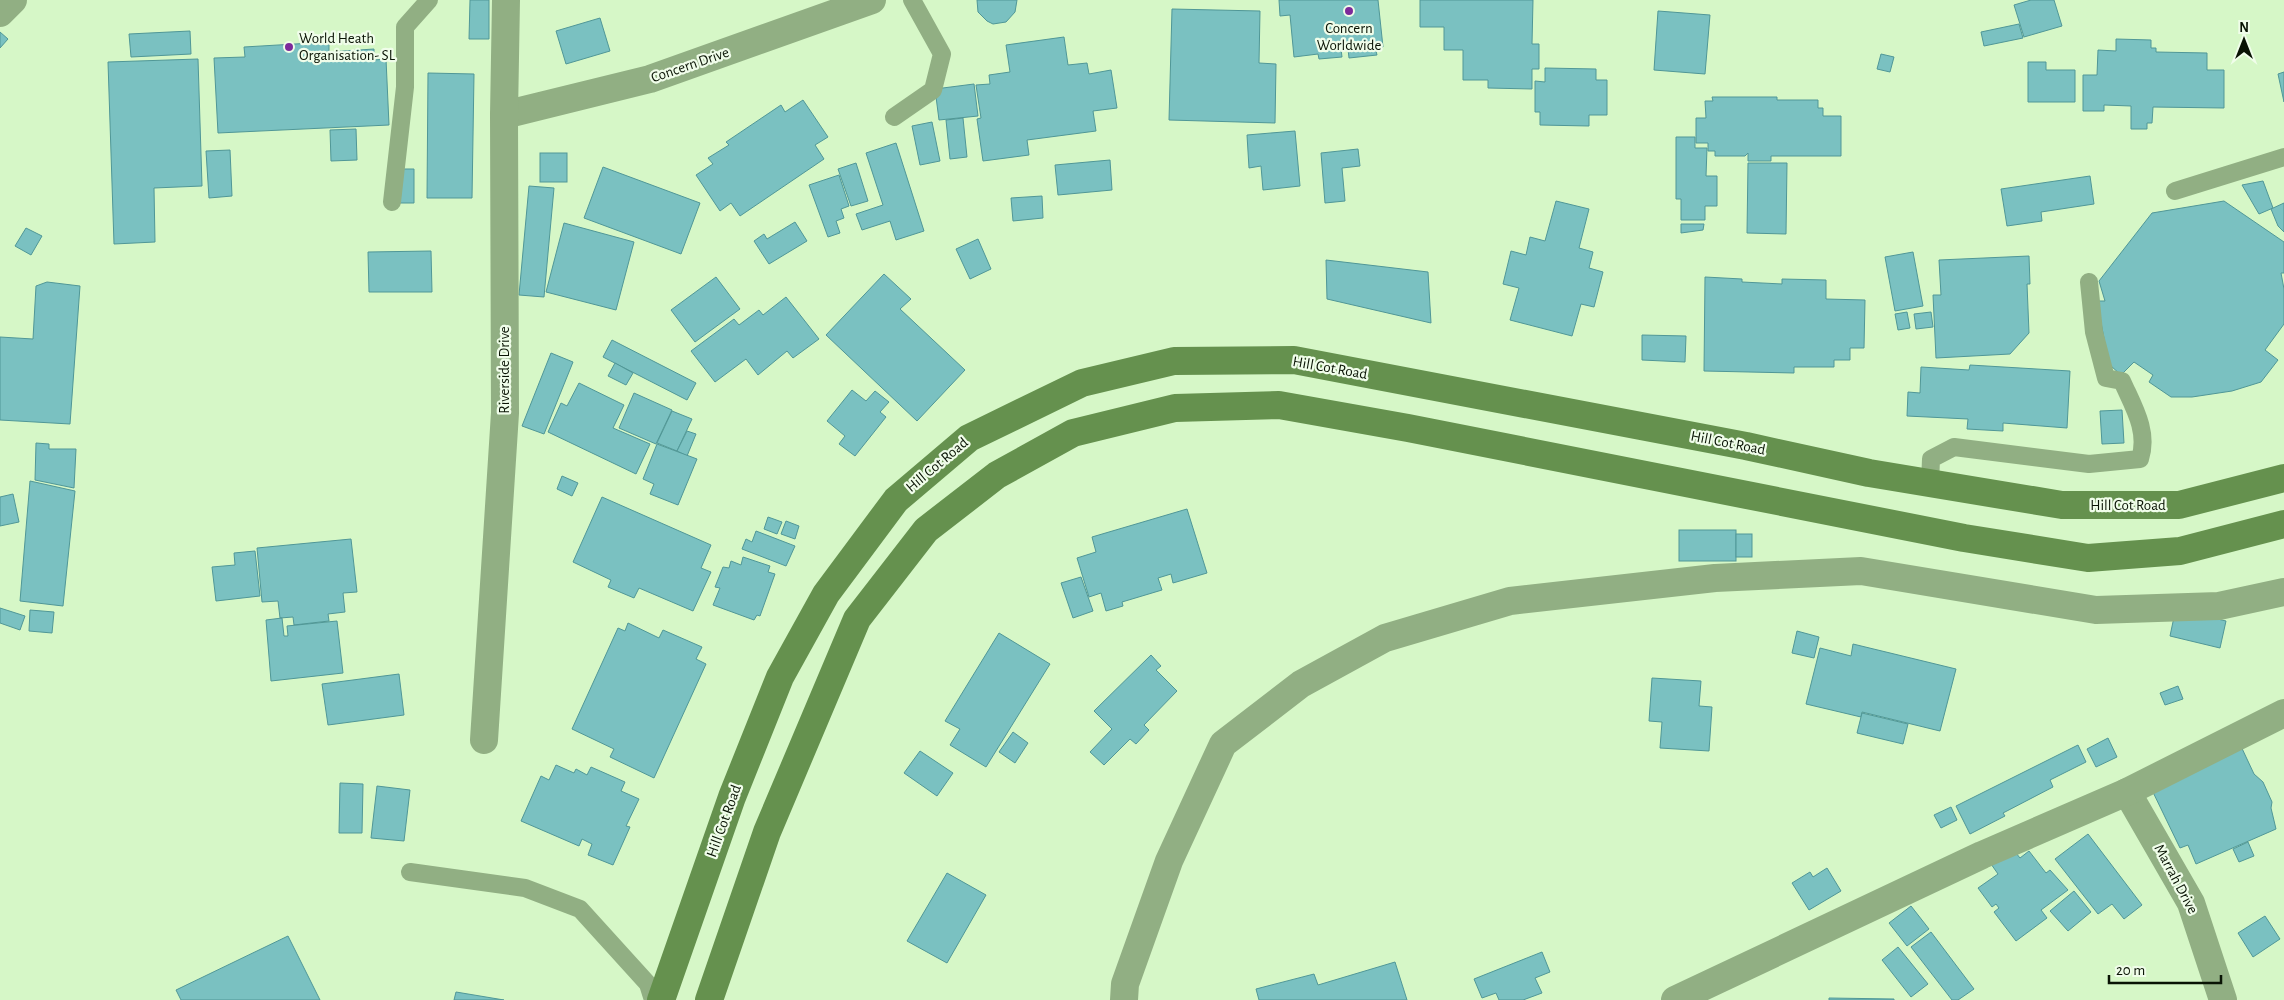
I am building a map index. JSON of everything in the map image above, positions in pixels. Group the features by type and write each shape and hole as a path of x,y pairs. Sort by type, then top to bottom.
{"main road":[{"name":"Hill Cot Road","path":"661,1000 732,797 780,677 826,594 896,500 969,438 1082,383 1174,361 1294,360 1930,484 2062,505 2179,505 2284,478"},
{"path":"709,1000 767,832 857,619 926,530 998,475 1072,433 1175,408 1278,404 1964,538 2088,558 2180,551 2284,524"}],"street":[{"path":"0,13 13,0"},
{"name":"Riverside Drive","path":"484,740 505,413 504,115 506,0"},
{"name":"Concern Drive","path":"504,115 650,79 872,0"},
{"path":"1124,1000 1125,984 1169,861 1223,744 1301,684 1385,638 1510,601 1715,578 1861,571 2096,610 2219,606 2284,592"},
{"path":"1675,1000 1982,855 2127,792 2284,713"},
{"name":"Marrah Drive","path":"2127,792 2191,902 2223,1000"}],"lane":[{"path":"392,202 406,87 406,27 429,0"},
{"path":"894,117 933,90 942,54 912,0"},
{"path":"2175,191 2284,157"},
{"path":"1930,484 1931,459 1954,447 2089,464 2140,459 2145,445 2143,431 2122,381 2106,378 2094,332 2089,282"},
{"path":"410,872 525,888 580,909 648,984 653,1000"}],"building":[{"path":"470,0 489,0 489,39 469,39"},
{"path":"977,0 1017,0 1015,12 1006,22 993,24 978,12"},
{"path":"1279,0 1378,0 1383,47 1375,47 1377,55 1349,58 1348,49 1341,49 1342,57 1319,59 1318,54 1294,57 1290,15 1280,16"},
{"path":"1420,0 1533,0 1532,44 1539,44 1539,69 1532,69 1532,89 1488,88 1488,80 1463,80 1463,50 1444,50 1444,27 1420,27"},
{"path":"2031,0 2054,0 2062,26 2024,37 2014,5"},
{"path":"1172,9 1260,11 1259,63 1276,64 1275,123 1169,120"},
{"path":"1658,11 1710,15 1705,74 1654,70"},
{"path":"600,18 610,51 566,64 556,31"},
{"path":"2019,24 2023,38 1984,46 1981,32"},
{"path":"190,31 191,54 131,57 129,34"},
{"path":"0,32 8,39 0,48"},
{"path":"1064,37 1068,65 1087,63 1089,74 1111,70 1117,108 1093,111 1096,131 1027,140 1029,155 983,161 977,119 981,118 976,85 990,84 989,75 1010,72 1006,45"},
{"path":"2116,39 2151,40 2151,48 2156,48 2156,52 2207,53 2207,70 2224,70 2224,108 2153,107 2152,123 2147,123 2147,129 2131,129 2131,106 2104,105 2104,111 2083,111 2083,75 2097,75 2098,50 2116,51"},
{"path":"329,42 329,52 374,49 374,60 386,59 389,125 218,133 214,58 245,57 244,47"},
{"path":"1881,54 1894,57 1890,72 1877,69"},
{"path":"198,59 202,186 154,188 155,242 114,244 108,62"},
{"path":"2028,62 2046,62 2046,70 2075,70 2075,102 2028,102"},
{"path":"1545,68 1596,69 1596,80 1607,80 1607,115 1589,115 1589,126 1540,125 1540,112 1535,112 1535,81 1545,82"},
{"path":"2284,72 2284,102 2278,74"},
{"path":"428,73 474,74 472,198 427,198"},
{"path":"974,84 978,116 939,120 935,89"},
{"path":"1712,97 1777,97 1777,100 1818,100 1818,108 1823,108 1823,116 1841,116 1841,156 1771,156 1771,161 1748,161 1748,153 1745,156 1715,156 1715,151 1708,151 1708,143 1696,143 1696,118 1706,118 1705,101 1713,101"},
{"path":"803,100 828,137 815,145 824,159 740,216 731,203 720,211 696,175 713,164 708,158 729,145 726,142 781,105 785,112"},
{"path":"963,118 967,157 950,159 946,120"},
{"path":"932,122 940,161 920,165 912,126"},
{"path":"356,129 357,160 331,161 330,130"},
{"path":"1295,131 1300,186 1263,190 1261,166 1249,168 1247,135"},
{"path":"1676,137 1695,137 1695,148 1707,148 1706,176 1717,176 1717,206 1705,206 1705,220 1681,220 1681,199 1676,199"},
{"path":"896,143 924,231 896,240 890,221 862,230 856,214 883,205 866,153"},
{"path":"1358,149 1360,166 1342,168 1345,201 1325,203 1321,153"},
{"path":"230,150 232,196 209,198 206,151"},
{"path":"540,153 567,153 567,182 540,182"},
{"path":"1110,160 1112,190 1058,195 1055,165"},
{"path":"856,163 868,201 851,206 838,169"},
{"path":"1748,163 1787,163 1786,234 1747,233"},
{"path":"603,167 700,203 681,254 584,218"},
{"path":"399,169 414,169 414,203 400,203"},
{"path":"839,175 849,206 841,209 844,218 836,221 840,233 828,237 809,185"},
{"path":"2090,176 2094,204 2041,212 2042,221 2007,226 2001,189"},
{"path":"2263,181 2273,208 2259,214 2242,185"},
{"path":"529,186 554,188 544,297 519,295"},
{"path":"1042,196 1043,218 1013,221 1011,198"},
{"path":"1556,201 1589,209 1579,248 1593,252 1589,268 1603,272 1594,307 1581,304 1572,336 1510,320 1519,288 1503,284 1511,251 1526,255 1530,237 1545,241"},
{"path":"2224,201 2284,242 2284,273 2281,273 2284,289 2284,324 2265,350 2278,360 2261,382 2232,391 2192,397 2171,397 2149,382 2153,375 2134,362 2121,375 2111,366 2108,360 2097,301 2105,301 2099,281 2152,213"},
{"path":"2284,203 2284,232 2278,226 2271,209"},
{"path":"795,222 807,241 769,264 754,241 764,234 767,239"},
{"path":"564,223 634,242 616,310 546,292"},
{"path":"1681,224 1704,224 1703,230 1681,233"},
{"path":"26,228 42,236 31,255 15,246"},
{"path":"978,239 991,269 970,279 956,249"},
{"path":"431,251 432,292 369,292 368,252"},
{"path":"1913,252 1923,306 1895,311 1885,257"},
{"path":"2029,256 2030,284 2027,284 2029,333 2010,354 1936,358 1933,295 1941,295 1939,260"},
{"path":"1326,260 1428,272 1431,323 1327,299"},
{"path":"884,274 911,299 900,309 965,370 917,421 826,335"},
{"path":"716,277 740,309 695,342 671,310"},
{"path":"1705,277 1742,279 1742,282 1782,284 1782,279 1826,280 1826,299 1865,300 1864,348 1850,348 1850,360 1834,360 1834,367 1794,367 1794,373 1704,371"},
{"path":"47,282 80,286 70,424 0,420 0,337 33,339 36,286"},
{"path":"786,297 819,339 793,358 787,351 758,375 746,359 715,382 691,351 734,319 739,325 759,310 763,315"},
{"path":"1907,312 1910,328 1898,330 1895,314"},
{"path":"1931,312 1933,327 1916,329 1914,314"},
{"path":"1642,335 1686,336 1685,362 1642,360"},
{"path":"612,340 696,383 687,400 603,357"},
{"path":"551,353 573,362 544,434 522,426"},
{"path":"615,363 633,373 626,385 608,376"},
{"path":"1970,365 2070,371 2067,428 2003,423 2003,431 1967,429 1968,419 1907,416 1908,392 1920,393 1921,367 1969,370"},
{"path":"579,383 624,405 613,428 650,444 636,474 548,432 561,403 567,406"},
{"path":"852,390 866,401 875,391 889,402 880,412 886,417 855,456 839,444 845,436 827,421"},
{"path":"634,393 672,410 656,444 619,428"},
{"path":"2122,410 2124,443 2102,444 2100,411"},
{"path":"672,411 692,419 677,451 657,443"},
{"path":"687,431 696,434 687,456 677,451"},
{"path":"36,443 49,444 49,449 76,449 74,488 35,480"},
{"path":"657,444 697,459 678,505 650,494 654,484 643,479"},
{"path":"562,476 578,483 572,496 557,489"},
{"path":"30,481 75,491 63,606 20,601"},
{"path":"13,494 19,522 0,526 0,497"},
{"path":"602,497 711,545 701,568 711,572 693,611 639,588 634,598 608,587 611,580 573,562"},
{"path":"1187,509 1207,573 1173,583 1171,574 1158,578 1162,590 1122,602 1123,606 1106,611 1101,593 1089,597 1077,558 1096,552 1092,537"},
{"path":"768,517 782,522 777,534 764,529"},
{"path":"786,521 799,526 795,539 781,534"},
{"path":"1679,530 1736,530 1736,561 1679,561"},
{"path":"756,531 795,546 786,566 742,549 746,539 752,542"},
{"path":"1736,534 1752,534 1752,557 1736,557"},
{"path":"351,539 357,592 343,593 345,612 328,614 329,621 294,625 293,617 280,618 278,601 262,602 257,548"},
{"path":"255,551 260,596 216,601 212,567 235,565 234,553"},
{"path":"743,557 770,566 768,572 775,574 760,616 757,615 754,620 713,605 720,588 715,587 723,567 729,568 731,561 741,565"},
{"path":"1081,577 1093,611 1073,618 1061,583"},
{"path":"0,608 25,616 20,630 0,623"},
{"path":"30,610 54,612 52,633 29,631"},
{"path":"2180,610 2226,621 2220,648 2170,636 2174,617"},
{"path":"282,618 284,636 288,636 287,626 337,621 343,673 271,681 266,620"},
{"path":"628,623 659,638 663,630 702,647 696,659 706,664 654,778 610,757 614,749 572,729 618,628 625,631"},
{"path":"1797,631 1819,637 1814,658 1792,653"},
{"path":"999,633 1050,664 986,767 950,745 960,729 945,721"},
{"path":"1853,644 1956,669 1940,731 1862,712 1861,717 1806,704 1820,648 1851,656"},
{"path":"1151,655 1161,666 1156,670 1177,691 1144,725 1149,730 1136,744 1130,739 1104,765 1090,752 1112,729 1094,711"},
{"path":"399,674 404,715 328,725 322,684"},
{"path":"1652,678 1701,681 1699,706 1712,707 1709,751 1660,748 1662,722 1649,721"},
{"path":"2178,686 2183,699 2165,705 2160,693"},
{"path":"1862,713 1908,724 1903,744 1857,733"},
{"path":"1013,732 1028,743 1015,763 999,752"},
{"path":"2108,738 2117,757 2096,767 2087,749"},
{"path":"2239,742 2254,774 2263,782 2272,802 2271,808 2276,829 2196,864 2188,845 2180,848 2150,786"},
{"path":"2078,745 2086,762 2050,780 2053,787 2003,813 2005,816 1970,834 1956,806"},
{"path":"920,751 953,773 937,796 904,773"},
{"path":"556,765 574,773 576,769 587,775 591,767 625,782 621,791 639,799 626,826 630,827 613,865 588,855 592,844 582,839 579,846 521,821 541,776 549,780"},
{"path":"340,783 363,784 362,833 339,833"},
{"path":"377,786 410,790 404,841 371,838"},
{"path":"1951,807 1957,820 1941,828 1934,815"},
{"path":"2088,834 2142,905 2124,919 2112,904 2098,914 2055,859"},
{"path":"2248,842 2254,856 2239,862 2233,849"},
{"path":"2012,848 2020,858 2029,851 2046,873 2050,870 2068,890 2041,910 2047,918 2016,941 1994,912 1999,908 1996,904 1992,907 1978,888 1998,874 1991,864"},
{"path":"1827,868 1841,891 1809,910 1792,883 1810,872 1813,877"},
{"path":"947,873 986,895 947,963 907,941"},
{"path":"2074,891 2091,912 2068,931 2050,911"},
{"path":"1911,906 1929,929 1907,946 1889,923"},
{"path":"2265,916 2280,939 2253,957 2238,933"},
{"path":"1931,932 1974,989 1958,1000 1952,1000 1911,947"},
{"path":"288,936 320,1000 181,1000 176,990"},
{"path":"1898,947 1928,984 1911,997 1882,960"},
{"path":"1542,952 1550,972 1535,978 1542,993 1523,1000 1499,1000 1496,993 1482,998 1474,979"},
{"path":"1395,962 1407,1000 1259,1000 1256,989 1314,974 1318,985"},
{"path":"456,992 504,1000 454,1000"},
{"path":"1829,998 1894,999 1894,1000 1829,1000"}],"place":[{"name":"Concern Worldwide","path":"1349,11"},
{"name":"World Heath Organisation- SL","path":"289,47"}]}
